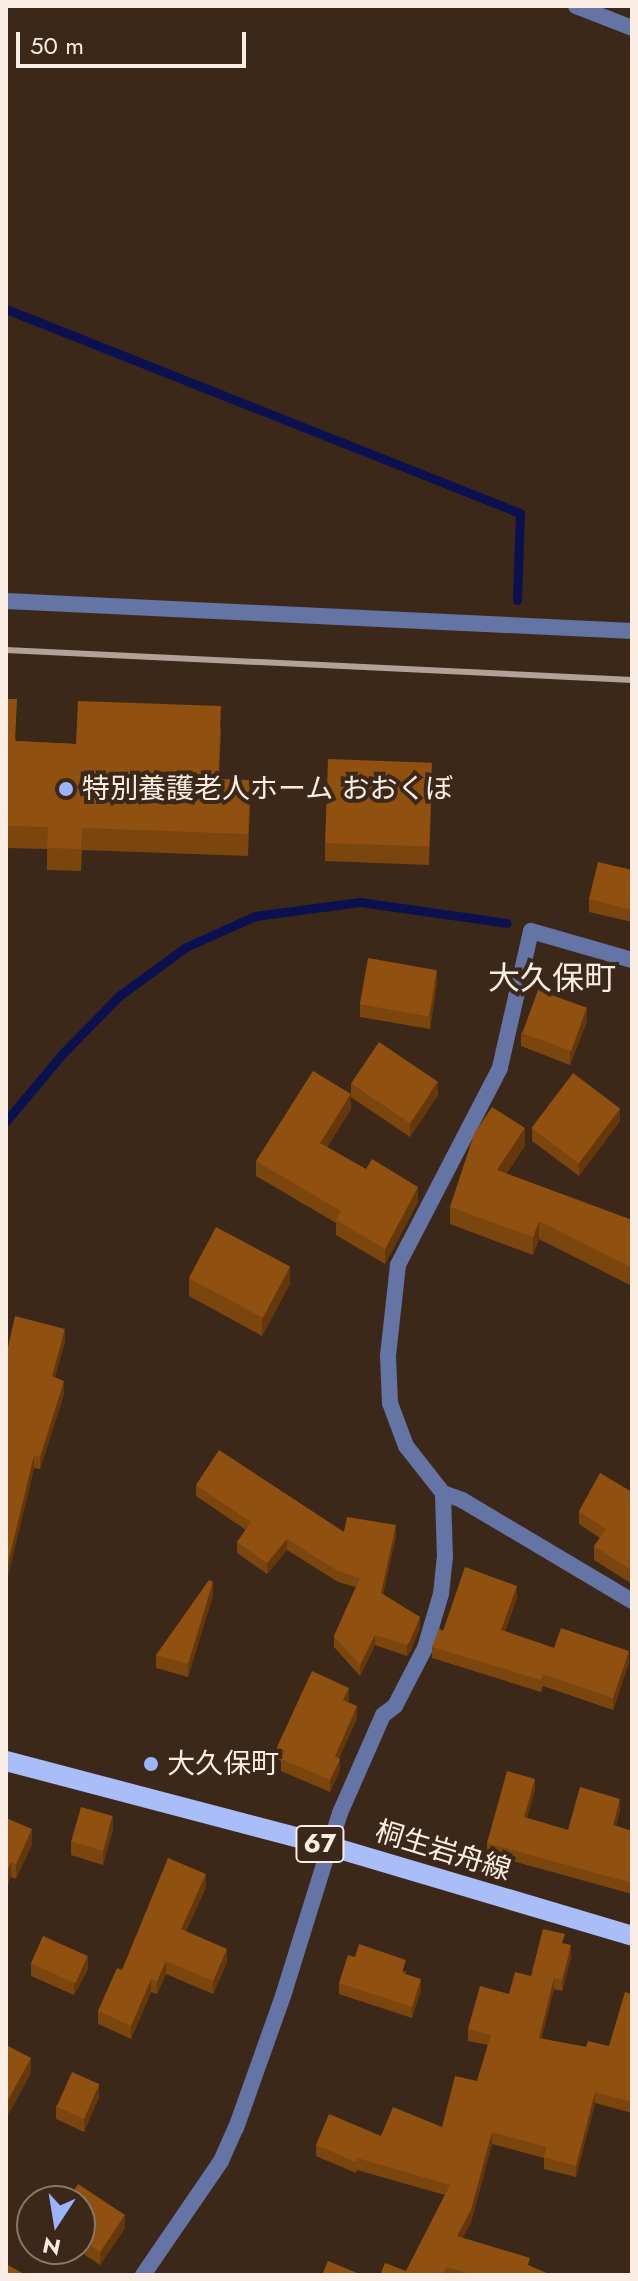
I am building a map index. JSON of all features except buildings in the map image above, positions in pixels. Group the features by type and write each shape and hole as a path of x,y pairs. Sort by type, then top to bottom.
{"main road":[{"name":"桐生岩舟線","path":"6,1761 329,1846 632,1936"}],"street":[{"path":"576,6 632,28"},
{"path":"6,601 632,631"},
{"path":"632,960 570,945 531,931 500,1068 398,1265 388,1356 390,1403 406,1446 443,1493 462,1500 632,1601"},
{"path":"143,2275 221,2161 236,2128 283,1996 329,1846 383,1715 395,1706 425,1648 441,1594 445,1558 443,1493"}],"waterway":[{"path":"6,309 520,513 517,600"},
{"path":"6,1121 63,1053 119,996 186,947 255,916 360,902 507,923"}],"railway":[{"path":"6,650 632,680"}],"place":[{"name":"特別養護老人ホーム おおくぼ","path":"66,789"},
{"name":"大久保町","path":"151,1764"}],"district":[{"name":"大久保町","path":"552,978"}]}
